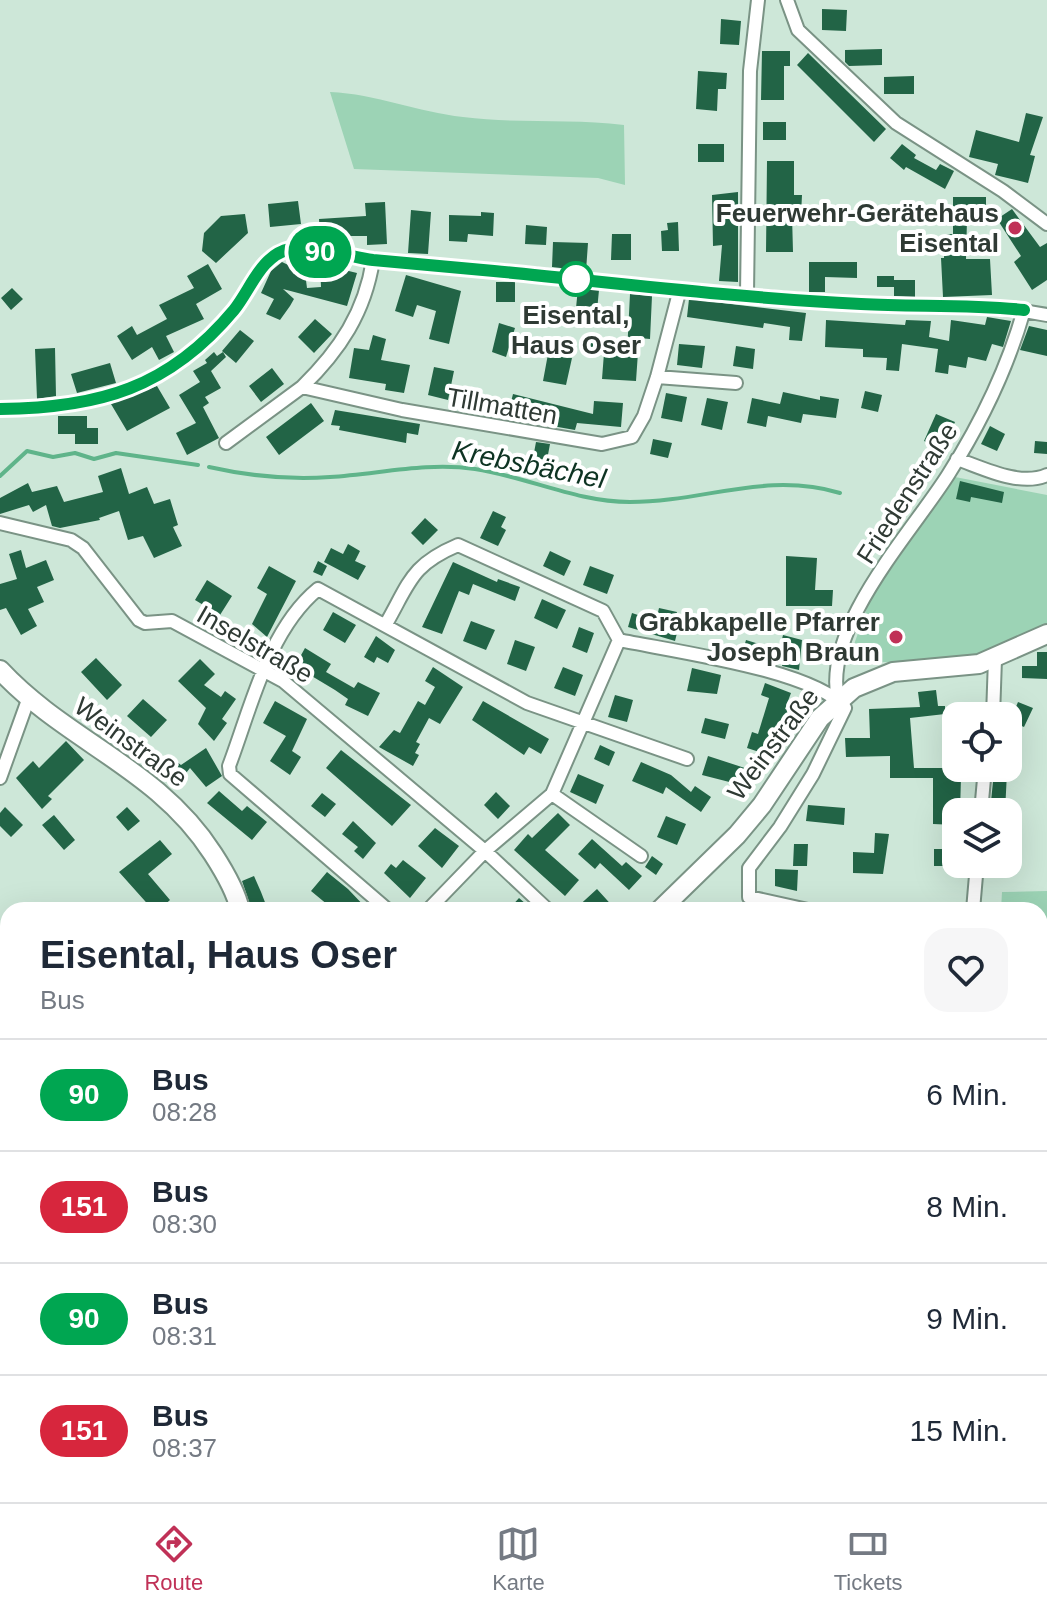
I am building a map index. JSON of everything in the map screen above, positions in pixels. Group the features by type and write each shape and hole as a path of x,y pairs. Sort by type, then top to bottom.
{"main road":[{"name":"Weinstraße","path":"668,902 762,805 820,718 838,699 876,676 979,664 1047,634"},
{"name":"Weinstraße","path":"0,670 28,700 152,784 180,809 221,867 236,902"}],"street":[{"path":"747,294 750,71 758,0"},
{"path":"787,0 798,30 896,123 1003,191 1047,224"},
{"path":"0,409 56,409 118,395 166,370 203,345 278,253 293,248 373,260 680,289 861,304 1024,310 1047,315"},
{"path":"226,443 302,387 331,359 350,329 369,285 373,260"},
{"name":"Tillmatten","path":"302,387 402,410 602,444 632,437 644,416 657,377 680,289"},
{"name":"Friedenstraße","path":"772,902 749,897 746,883 749,868 780,827 813,774 845,708 838,699 834,681 848,631 994,395 1024,310"},
{"path":"657,377 736,383"},
{"path":"957,459 1003,475 1035,480 1047,475"},
{"name":"Inselstraße","path":"0,523 71,540 83,548 139,620 145,623 172,621 264,672 313,704 485,851 539,902"},
{"path":"386,624 410,581 429,558 458,545 603,611 619,640 798,680 838,699"},
{"path":"379,902 230,774 229,766 264,672 300,604 318,589 527,703 582,725 687,759"},
{"path":"436,902 485,851 552,794 619,640"},
{"path":"993,702 995,659"},
{"path":"0,778 28,700"},
{"path":"552,794 641,856"},
{"path":"974,902 976,878"}],"green space":[{"path":"330,92 463,117 624,125 625,185 598,178 354,169"},
{"path":"955,477 1047,495 1047,624 1009,645 969,658 900,663 850,656 870,599"},
{"path":"1047,891 1047,902 1001,902 1002,892"}],"building":[{"path":"822,9 847,10 846,31 822,30"},
{"path":"721,19 741,21 739,45 720,44"},
{"path":"882,49 882,65 849,66 845,62 845,50"},
{"path":"762,51 790,51 790,66 784,66 784,100 761,100"},
{"path":"808,53 886,129 874,142 797,65"},
{"path":"698,71 727,73 726,89 718,89 717,111 696,109"},
{"path":"914,76 914,94 884,94 884,77"},
{"path":"1026,113 1043,117 1030,155 1035,156 1028,183 995,175 998,164 969,157 976,130 1019,142"},
{"path":"763,122 786,122 786,140 763,140"},
{"path":"698,144 724,144 724,162 698,162"},
{"path":"902,144 916,155 914,158 936,170 940,164 954,171 945,189 906,167 904,170 890,158"},
{"path":"767,161 794,161 794,195 802,195 801,215 792,215 793,252 766,252"},
{"path":"738,192 738,282 719,281 722,245 713,246 712,195"},
{"path":"953,197 986,197 986,219 967,219 966,259 990,259 992,295 943,297 941,258 944,258 945,234 953,234"},
{"path":"298,201 301,224 270,227 268,204"},
{"path":"385,202 387,244 367,245 367,236 320,236 319,219 366,216 365,203"},
{"path":"1012,209 1040,247 1047,243 1047,280 1032,290 1014,262 1021,256 997,219"},
{"path":"411,210 431,212 428,254 408,253"},
{"path":"481,212 494,213 493,236 468,234 467,242 449,241 449,215 481,216"},
{"path":"245,214 248,233 216,263 202,251 204,233 221,216"},
{"path":"678,222 679,251 662,251 661,231 668,230 667,223"},
{"path":"526,225 547,227 546,245 525,244"},
{"path":"612,234 631,234 631,260 611,260"},
{"path":"553,242 588,243 586,271 552,267"},
{"path":"282,262 305,273 307,288 321,287 320,264 357,273 347,306 283,289 294,299 290,306 280,320 266,314 274,299 261,293 271,271"},
{"path":"809,262 857,262 857,278 825,277 825,292 809,292"},
{"path":"208,264 222,289 196,304 204,319 166,336 174,352 159,360 152,347 132,360 117,336 132,326 137,335 167,319 159,305 194,288 187,276"},
{"path":"406,275 461,291 449,344 429,339 436,311 417,305 413,317 395,311"},
{"path":"877,276 894,276 894,287 877,287"},
{"path":"894,280 915,280 915,297 894,296"},
{"path":"496,282 515,282 515,302 496,302"},
{"path":"12,288 23,299 11,310 1,298"},
{"path":"578,288 599,290 596,321 575,318"},
{"path":"630,294 652,296 650,339 639,338 636,381 602,379 604,353 627,353"},
{"path":"689,299 806,313 802,341 789,340 790,327 764,323 763,328 687,317"},
{"path":"987,317 1011,321 1003,347 992,344 986,361 968,357 966,368 949,365 948,374 935,372 938,349 902,344 899,371 886,370 887,358 863,357 863,349 825,347 826,320 905,325 906,320 931,321 929,337 949,341 951,320 985,325"},
{"path":"315,319 332,334 314,353 298,337"},
{"path":"499,323 515,328 506,357 492,352"},
{"path":"1029,326 1047,330 1047,356 1020,350"},
{"path":"240,330 254,341 236,363 222,351"},
{"path":"373,335 386,339 381,360 410,365 404,393 385,390 386,384 349,378 354,348 369,350"},
{"path":"589,336 599,336 598,352 588,351"},
{"path":"679,344 705,346 702,368 677,365"},
{"path":"736,346 755,349 753,369 733,366"},
{"path":"55,348 56,396 37,399 35,349"},
{"path":"214,352 217,356 223,352 226,357 211,371 221,388 205,397 209,403 203,407 219,438 187,455 176,433 196,423 179,395 200,382 193,371 207,363 205,360"},
{"path":"548,354 572,358 566,385 543,381"},
{"path":"110,363 116,383 77,393 71,374"},
{"path":"434,367 454,371 448,400 428,395"},
{"path":"272,368 284,384 261,402 249,386"},
{"path":"157,386 170,408 127,431 111,404"},
{"path":"865,391 882,395 878,412 861,408"},
{"path":"783,392 820,400 820,396 839,399 836,418 803,414 801,423 768,416 766,427 747,423 752,398 780,404"},
{"path":"666,393 687,397 682,422 661,418"},
{"path":"513,394 593,414 594,401 623,403 621,427 577,423 575,430 507,418"},
{"path":"707,398 728,402 722,430 701,425"},
{"path":"311,403 324,421 279,455 266,437"},
{"path":"335,410 420,424 418,435 407,433 406,443 339,430 340,426 331,425"},
{"path":"936,414 955,422 943,449 924,441"},
{"path":"58,416 87,416 87,428 98,428 98,444 75,444 75,434 58,434"},
{"path":"990,426 1005,434 997,451 981,444"},
{"path":"653,439 672,443 668,458 650,454"},
{"path":"1035,441 1047,442 1047,454 1034,453"},
{"path":"536,442 550,444 547,460 533,458"},
{"path":"914,465 932,472 925,488 907,481"},
{"path":"121,468 129,494 147,487 154,504 170,499 178,525 173,527 182,546 154,558 143,536 128,540 119,511 100,520 60,528 52,526 46,505 33,512 29,505 0,514 0,498 28,483 32,492 57,486 64,502 103,492 98,476"},
{"path":"960,481 1004,492 1002,503 971,497 970,502 956,499"},
{"path":"493,511 506,517 501,527 506,530 498,546 480,538"},
{"path":"425,518 438,530 423,545 411,533"},
{"path":"348,544 360,551 355,561 366,566 358,580 324,562 331,548 343,554"},
{"path":"21,550 26,568 46,560 54,580 37,587 44,602 28,609 37,626 21,635 6,608 0,610 0,584 17,579 9,554"},
{"path":"550,551 571,561 564,576 543,566"},
{"path":"786,556 817,558 815,590 833,590 832,606 786,606"},
{"path":"318,561 327,566 322,576 313,572"},
{"path":"453,562 497,582 498,579 520,587 515,601 473,584 469,595 459,591 442,634 422,627"},
{"path":"269,566 296,581 267,637 252,624 267,594 257,588"},
{"path":"590,566 614,575 607,594 583,585"},
{"path":"207,580 232,596 220,615 195,600"},
{"path":"542,599 566,610 557,629 534,618"},
{"path":"659,608 677,612 674,623 679,625 675,641 628,627 632,613 656,621"},
{"path":"333,612 356,625 345,643 323,630"},
{"path":"471,621 495,630 486,650 463,641"},
{"path":"579,627 594,633 587,653 572,647"},
{"path":"783,635 802,640 799,670 782,666 785,652 779,651"},
{"path":"376,636 395,650 388,663 377,657 374,663 364,657"},
{"path":"515,640 535,647 526,671 507,664"},
{"path":"746,640 766,646 762,660 742,654"},
{"path":"305,648 331,664 326,672 354,688 358,682 380,693 368,716 345,705 348,699 295,666"},
{"path":"1037,652 1047,652 1047,679 1022,678 1022,666 1037,666"},
{"path":"96,658 122,685 107,700 81,672"},
{"path":"200,659 215,674 204,685 221,697 225,691 236,699 222,719 227,723 214,741 198,724 206,708 178,681"},
{"path":"433,667 463,687 440,724 429,718 416,742 420,744 415,753 419,755 413,766 379,747 394,730 400,733 418,701 425,705 435,687 425,681"},
{"path":"563,667 583,675 575,696 554,688"},
{"path":"692,668 721,675 717,694 687,691"},
{"path":"765,683 791,693 785,709 798,713 789,734 777,730 769,755 747,748 752,732 758,734 769,698 761,695"},
{"path":"936,690 942,714 910,718 914,768 942,768 942,782 961,782 960,798 942,798 942,824 933,824 933,778 890,778 890,756 846,757 845,738 870,738 869,709 920,707 918,692"},
{"path":"615,695 633,700 627,722 608,717"},
{"path":"143,699 167,720 151,737 127,716"},
{"path":"275,701 307,719 292,751 301,757 290,775 270,761 286,736 263,723"},
{"path":"483,701 549,739 541,754 529,747 524,755 472,720"},
{"path":"1022,704 1033,708 1022,726"},
{"path":"705,718 729,724 725,739 701,733"},
{"path":"66,741 84,760 48,796 52,799 42,809 16,778 33,761 39,768"},
{"path":"600,745 615,752 609,766 594,759"},
{"path":"206,748 222,776 206,787 190,768 179,782 163,770 172,758 181,765"},
{"path":"341,750 411,805 392,826 326,768"},
{"path":"708,756 751,770 745,786 702,775"},
{"path":"641,762 671,775 691,792 695,786 711,797 701,812 666,787 663,794 632,781"},
{"path":"578,774 604,785 596,804 570,792"},
{"path":"993,782 1006,782 1006,798 991,798"},
{"path":"219,791 242,811 247,806 267,822 252,840 207,803"},
{"path":"496,792 510,806 498,819 484,805"},
{"path":"322,793 336,804 325,817 311,806"},
{"path":"808,805 845,808 844,825 806,821"},
{"path":"5,807 23,825 11,837 0,826 0,813"},
{"path":"127,807 140,821 128,831 116,817"},
{"path":"558,813 570,825 545,850 579,880 565,896 514,850 528,834 532,838"},
{"path":"54,815 75,840 64,850 42,825"},
{"path":"666,816 686,824 677,845 657,837"},
{"path":"353,821 376,843 363,859 354,851 358,847 342,834"},
{"path":"435,828 459,846 442,868 418,846"},
{"path":"875,833 889,834 883,874 853,873 853,852 874,853"},
{"path":"592,839 622,866 626,862 642,876 629,890 600,863 595,869 578,854"},
{"path":"160,840 172,854 148,874 170,900 146,902 119,872"},
{"path":"794,844 808,844 807,866 793,866"},
{"path":"934,849 942,849 942,866 934,866"},
{"path":"652,856 663,864 656,875 645,867"},
{"path":"403,860 426,878 410,898 384,873 391,864 396,868"},
{"path":"775,869 798,870 797,891 775,886"},
{"path":"327,872 360,902 324,902 311,891"},
{"path":"254,876 265,902 249,902 242,881"},
{"path":"597,889 609,902 583,902"}],"waterway":[{"name":"Krebsbächel","path":"0,476 27,451 53,457 75,453 94,459 116,453 198,465"},
{"name":"Krebsbächel","path":"209,467 254,475 299,478 457,467 495,473 590,498 630,502 761,486 813,487 840,493"}],"bus line":[{"name":"90","path":"0,409 56,409 118,395 166,370 203,345 237,306 257,274 278,253 293,248 373,260 680,289 861,304 1024,310"}],"place":[{"name":"Feuerwehr-Gerätehaus Eisental","path":"1015,228"},
{"name":"Eisental, Haus Oser","path":"576,279"},
{"name":"Grabkapelle Pfarrer Joseph Braun","path":"896,637"}]}
